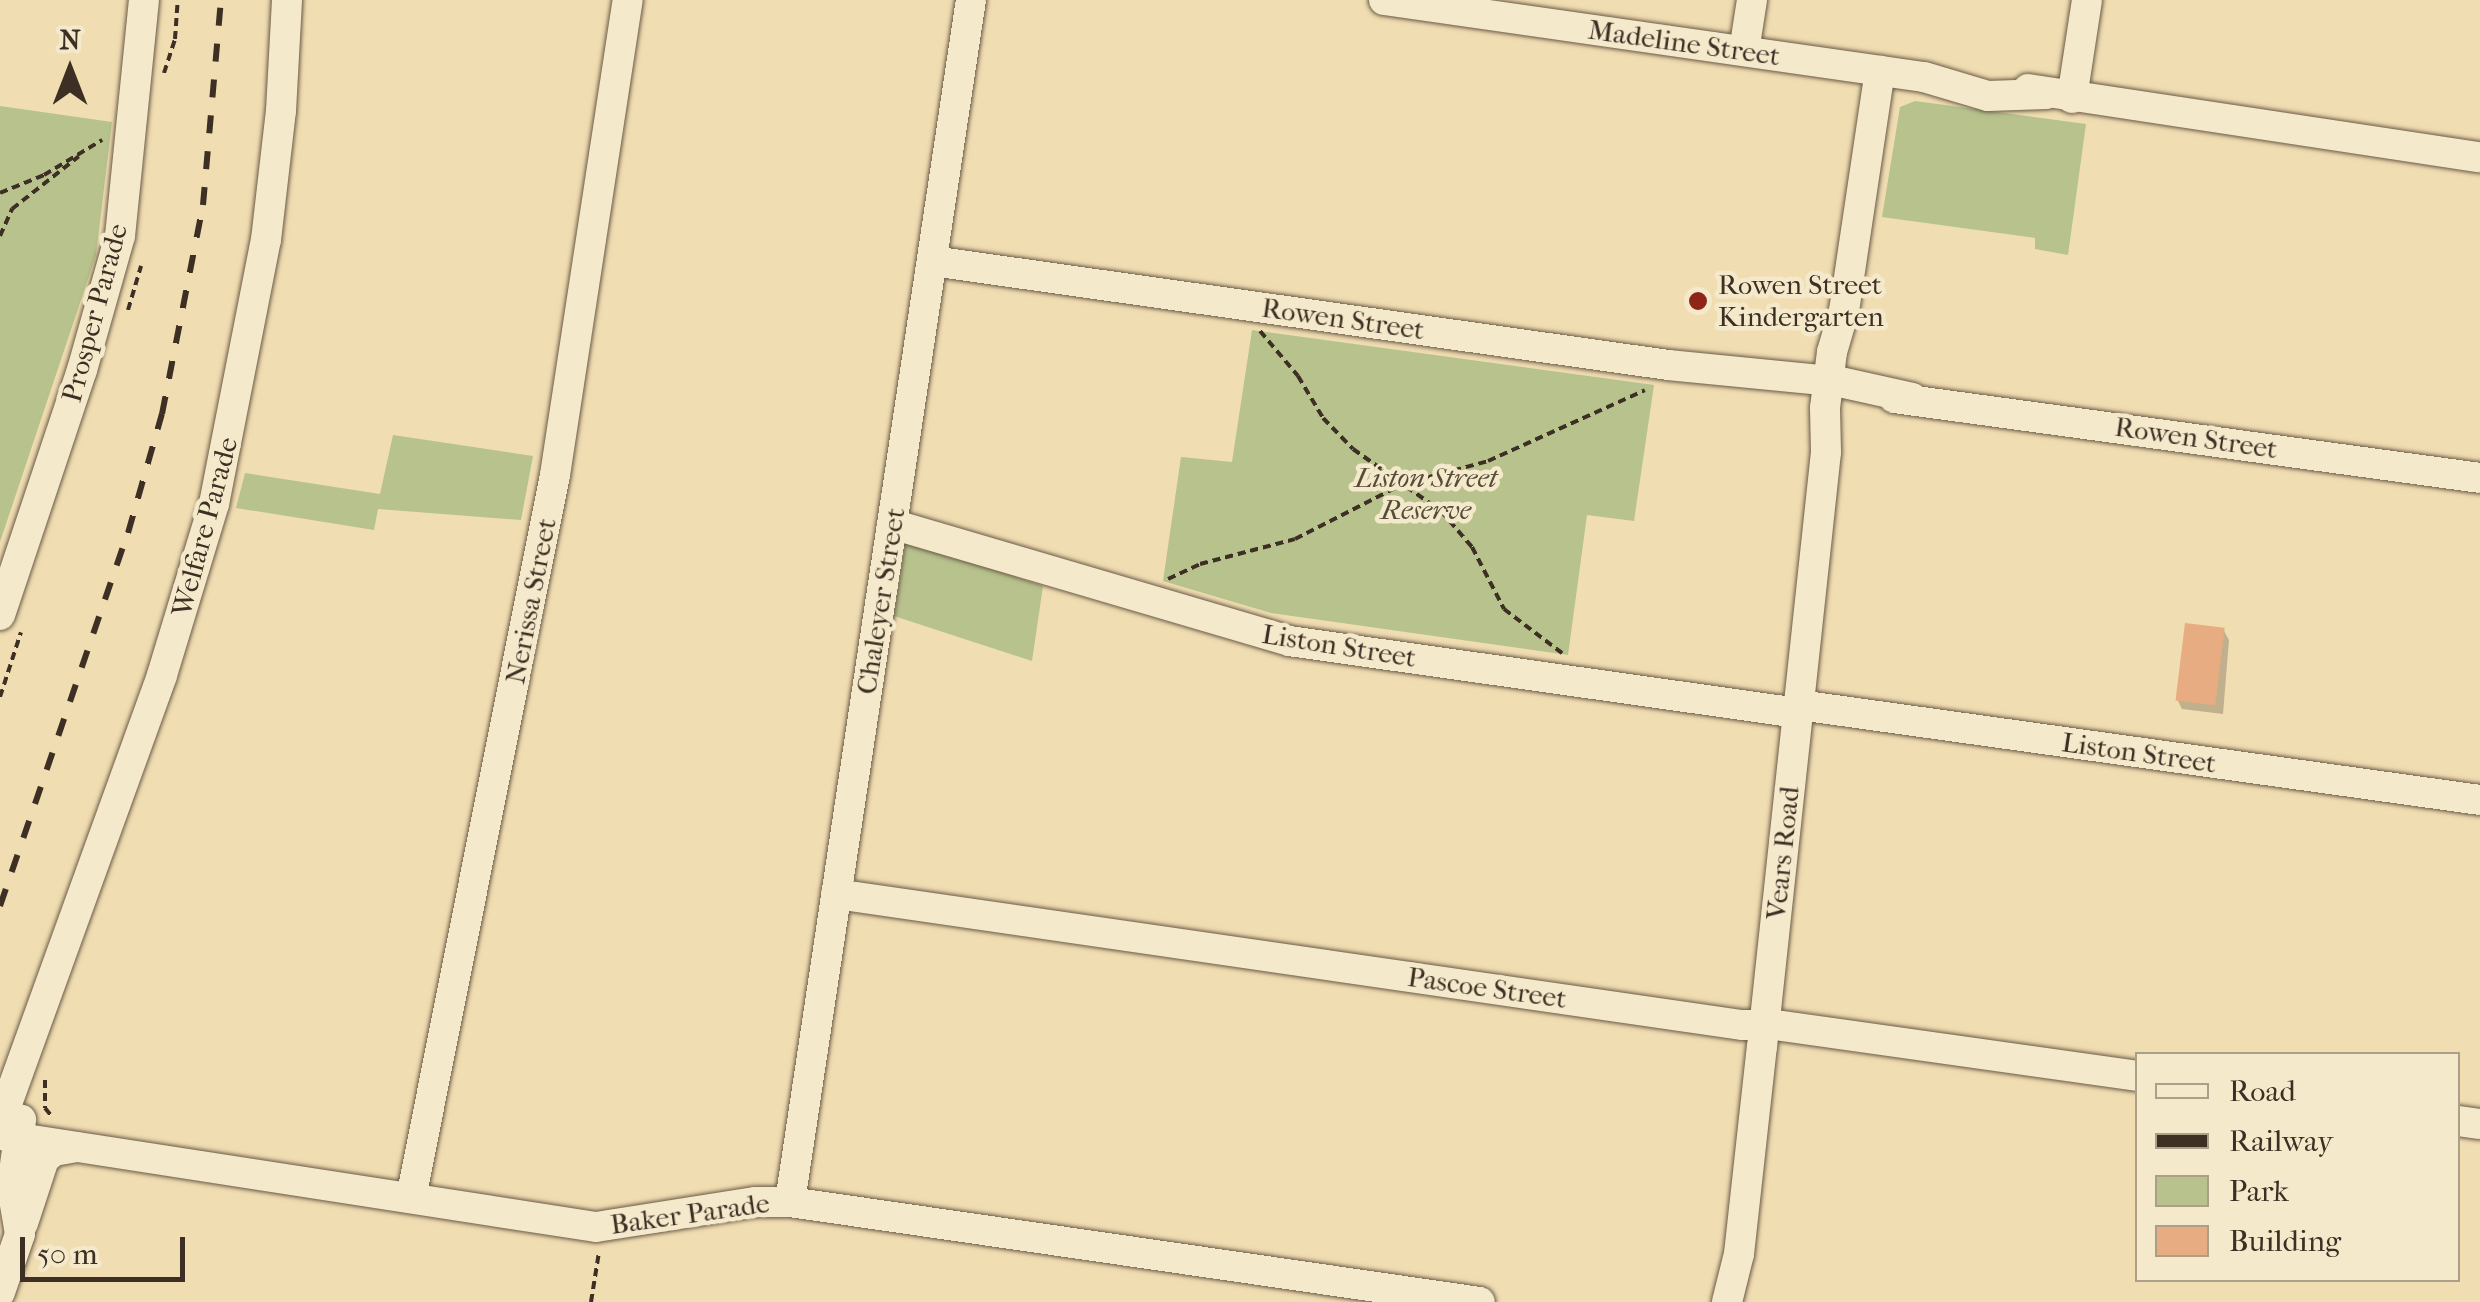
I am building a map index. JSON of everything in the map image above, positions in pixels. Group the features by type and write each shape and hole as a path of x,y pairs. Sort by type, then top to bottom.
{"street":[{"name":"Prosper Parade","path":"0,615 82,370 120,236 136,110 144,0"},
{"name":"Welfare Parade","path":"0,1292 20,1234 6,1132 36,1034 180,624 217,490 266,240 281,111 287,0"},
{"name":"Nerissa Street","path":"410,1198 555,475 628,0"},
{"name":"Chaleyer Street","path":"790,1202 971,0"},
{"name":"Madeline Street","path":"1384,0 1924,77 1974,74 2059,96 2480,156"},
{"path":"1744,51 1752,0"},
{"path":"2059,96 2087,0"},
{"name":"Vears Road","path":"1727,1302 1739,1254 1834,387 1880,71"},
{"name":"Rowen Street","path":"932,261 2480,478"},
{"name":"Liston Street","path":"892,524 1289,641 2480,800"},
{"name":"Pascoe Street","path":"836,894 2135,1076"},
{"name":"Baker Parade","path":"6,1132 80,1147 606,1227 756,1202 790,1202 1480,1302"},
{"path":"20,1234 44,1159 54,1151 80,1147"},
{"name":"Vears Road","path":"1739,1254 1741,1302"}],"path":[{"path":"0,193 44,175 111,135 136,110"},
{"path":"0,236 12,210 91,147"},
{"path":"1278,332 1260,329 1298,376 1322,418 1353,450 1429,500 1472,547 1504,609 1560,648 1562,656 1542,654"},
{"path":"1165,584 1177,572 1200,564 1295,539 1403,484 1488,462 1593,417 1651,383"},
{"path":"591,1302 600,1248"}],"green space":[{"path":"1915,101 2086,124 2068,255 2035,249 2035,238 1882,217 1900,107"},
{"path":"0,106 112,122 96,255 0,542"},
{"name":"Liston Street Reserve","path":"1252,330 1654,385 1634,521 1587,515 1568,655 1271,613 1163,581 1181,457 1232,462"},
{"path":"393,435 533,456 521,520 378,509 374,530 236,508 245,473 380,494"},
{"path":"906,540 1043,586 1032,661 894,616"}],"building":[{"path":"2185,623 2225,628 2215,705 2175,700"}],"railway":[{"path":"0,906 128,533 162,414 203,205 221,0"}],"place":[{"name":"Rowen Street Kindergarten","path":"1698,301"}]}
